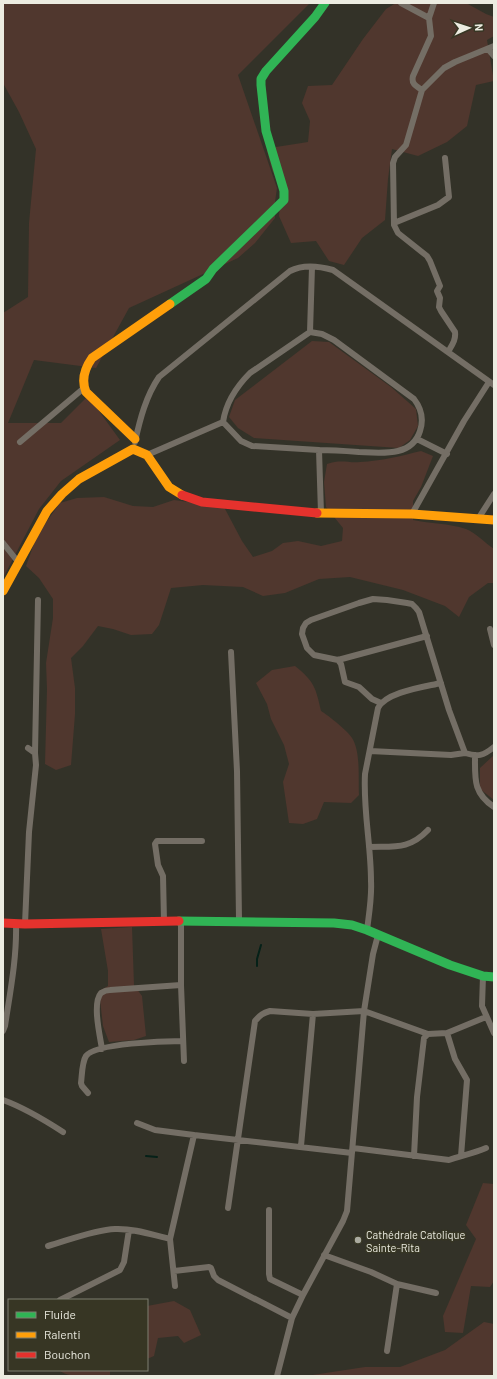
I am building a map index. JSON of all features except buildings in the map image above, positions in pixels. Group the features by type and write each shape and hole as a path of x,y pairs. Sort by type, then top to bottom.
{"street":[{"path":"136,439 86,392 84,388 87,366 92,358 206,279 224,258 282,204 284,200 284,191 266,130 261,79 266,71 315,17 325,3"},
{"path":"401,3 429,18"},
{"path":"422,90 415,86 412,80 431,36 429,18 434,3"},
{"path":"448,352 455,340 455,336 439,307 440,298 437,291 440,286 430,260 398,233 394,223 392,164 395,157 406,145 422,90 444,68 455,62 491,48 494,56"},
{"path":"394,223 438,205 449,197 445,158"},
{"path":"310,332 312,267"},
{"path":"3,591 47,511 62,494 79,479 133,449 139,424 152,387 159,377 295,268 322,267 333,270 342,275 492,383 464,421 447,454 412,514"},
{"path":"310,332 322,334 334,340 414,399 420,407 422,418 421,429 417,439 406,448 387,454 252,446 241,441 223,422 225,409 241,381 310,332"},
{"path":"20,442 84,388"},
{"path":"147,455 223,422"},
{"path":"417,439 447,454"},
{"path":"133,449 147,455 169,487 183,496 202,502 321,513 412,514 494,520"},
{"path":"319,450 321,513"},
{"path":"478,519 494,494"},
{"path":"3,544 19,562"},
{"path":"427,636 338,660 314,655 310,652 302,634 303,628 311,620 358,603 373,599 412,604 419,612 427,636 449,710 464,753"},
{"path":"3,1031 5,1026 17,936 21,924 36,765 34,753 38,600"},
{"path":"490,629 494,645"},
{"path":"231,652 237,771 239,920"},
{"path":"338,660 341,664 345,682 362,688 372,699 381,703"},
{"path":"367,930 371,881 364,784 378,708 385,700 406,691 441,682"},
{"path":"370,751 451,755 464,753 475,755 486,754 494,747"},
{"path":"28,748 34,753"},
{"path":"475,755 475,781 478,793 494,807"},
{"path":"369,847 402,846 417,841 428,830"},
{"path":"164,921 163,876 158,865 157,841 202,841"},
{"path":"3,923 21,924 239,920 334,923 352,925 367,930 450,964 483,976 494,977"},
{"path":"180,921 182,1041 184,1061"},
{"path":"277,1376 292,1318 347,1211 364,1011 373,954 378,935"},
{"path":"483,976 482,1006 494,1033"},
{"path":"102,1048 97,1014 98,998 101,993 110,990 181,985"},
{"path":"3,989 10,989"},
{"path":"228,1208 255,1021 263,1013 270,1011 313,1014 364,1011 428,1034 448,1033 486,1017"},
{"path":"301,1146 313,1014"},
{"path":"448,1033 455,1059 467,1080 461,1156"},
{"path":"414,1156 417,1097 424,1038 428,1034"},
{"path":"88,1093 82,1086 82,1083 84,1060 90,1053 102,1048 151,1041 182,1041"},
{"path":"3,1100 25,1108 63,1132"},
{"path":"137,1123 155,1130 194,1135 449,1160 486,1148"},
{"path":"175,1286 170,1239 194,1135"},
{"path":"269,1210 270,1279 303,1295"},
{"path":"48,1246 104,1230 115,1229 129,1230 170,1239"},
{"path":"62,1299 120,1270 124,1262 129,1230"},
{"path":"324,1255 371,1272 397,1284 436,1293"},
{"path":"174,1271 209,1267 218,1280 292,1318"},
{"path":"387,1351 397,1284"}],"shaded area":[{"path":"3,3 310,3 238,75 277,188 275,218 255,243 238,258 129,308 96,368 34,360 8,423 61,423 88,396 120,440 61,481 39,509 3,578 3,313 28,297 29,223 36,149 19,112 3,83"},
{"path":"396,3 466,3 494,17 494,36 487,40 494,81 476,85 467,126 447,142 418,156 392,149 385,220 362,238 344,265 329,261 316,241 291,243 279,216 281,190 272,170 267,151 276,147 308,142 310,121 302,103 308,86 332,85 363,39 386,9"},
{"path":"312,341 329,342 391,387 416,409 418,426 410,440 399,448 254,438 238,428 229,417 235,400"},
{"path":"421,451 433,456 421,487 413,501 413,520 466,529 494,549 494,583 488,583 469,597 459,617 445,606 403,590 350,577 319,579 285,593 263,596 243,587 203,585 171,588 159,625 152,634 131,635 98,626 83,646 71,658 75,688 75,714 71,765 56,770 45,764 47,689 46,663 53,618 53,599 39,578 26,566 35,541 60,503 77,498 104,497 133,506 153,507 174,500 224,507 242,541 253,557 272,551 283,543 298,541 321,546 342,541 343,528 326,507 324,482 327,464 340,461 376,461"},
{"path":"295,666 306,676 316,691 321,711 350,735 355,744 358,758 359,795 351,803 324,802 317,819 303,824 289,823 283,782 289,764 284,745 271,719 267,704 256,683 272,670"},
{"path":"494,755 494,800 480,789 480,768"},
{"path":"132,927 134,985 142,996 146,1036 134,1040 109,1042 103,1026 99,991 108,986 108,971 101,929"},
{"path":"483,1183 494,1184 494,1281 490,1287 471,1286 463,1333 445,1332 443,1316 476,1239 466,1225"},
{"path":"174,1301 190,1310 201,1335 184,1343 178,1336 158,1338 154,1356 148,1359 148,1306"},
{"path":"484,1322 494,1324 494,1376 306,1376 365,1367 400,1367 445,1350"},
{"path":"60,1371 110,1371 110,1376 75,1376"}],"waterway":[{"path":"257,966 257,959 261,945"},
{"path":"146,1156 157,1157"}],"traffic: fast":[{"path":"170,304 206,279 213,269 284,200 284,191 266,131 261,79 266,71 315,17 325,3"},
{"path":"179,921 334,923 352,925 450,965 483,976 494,977"}],"traffic: slow":[{"path":"135,439 86,392 84,374 92,358 170,304"},
{"path":"3,591 47,511 62,494 79,479 133,449 147,455 169,487 182,495"},
{"path":"317,513 412,514 494,520"}],"traffic: jam":[{"path":"182,495 202,502 317,513"},
{"path":"3,923 25,924 179,921"}],"place":[{"name":"Cathédrale Catolique Sainte-Rita","path":"358,1240"}]}
